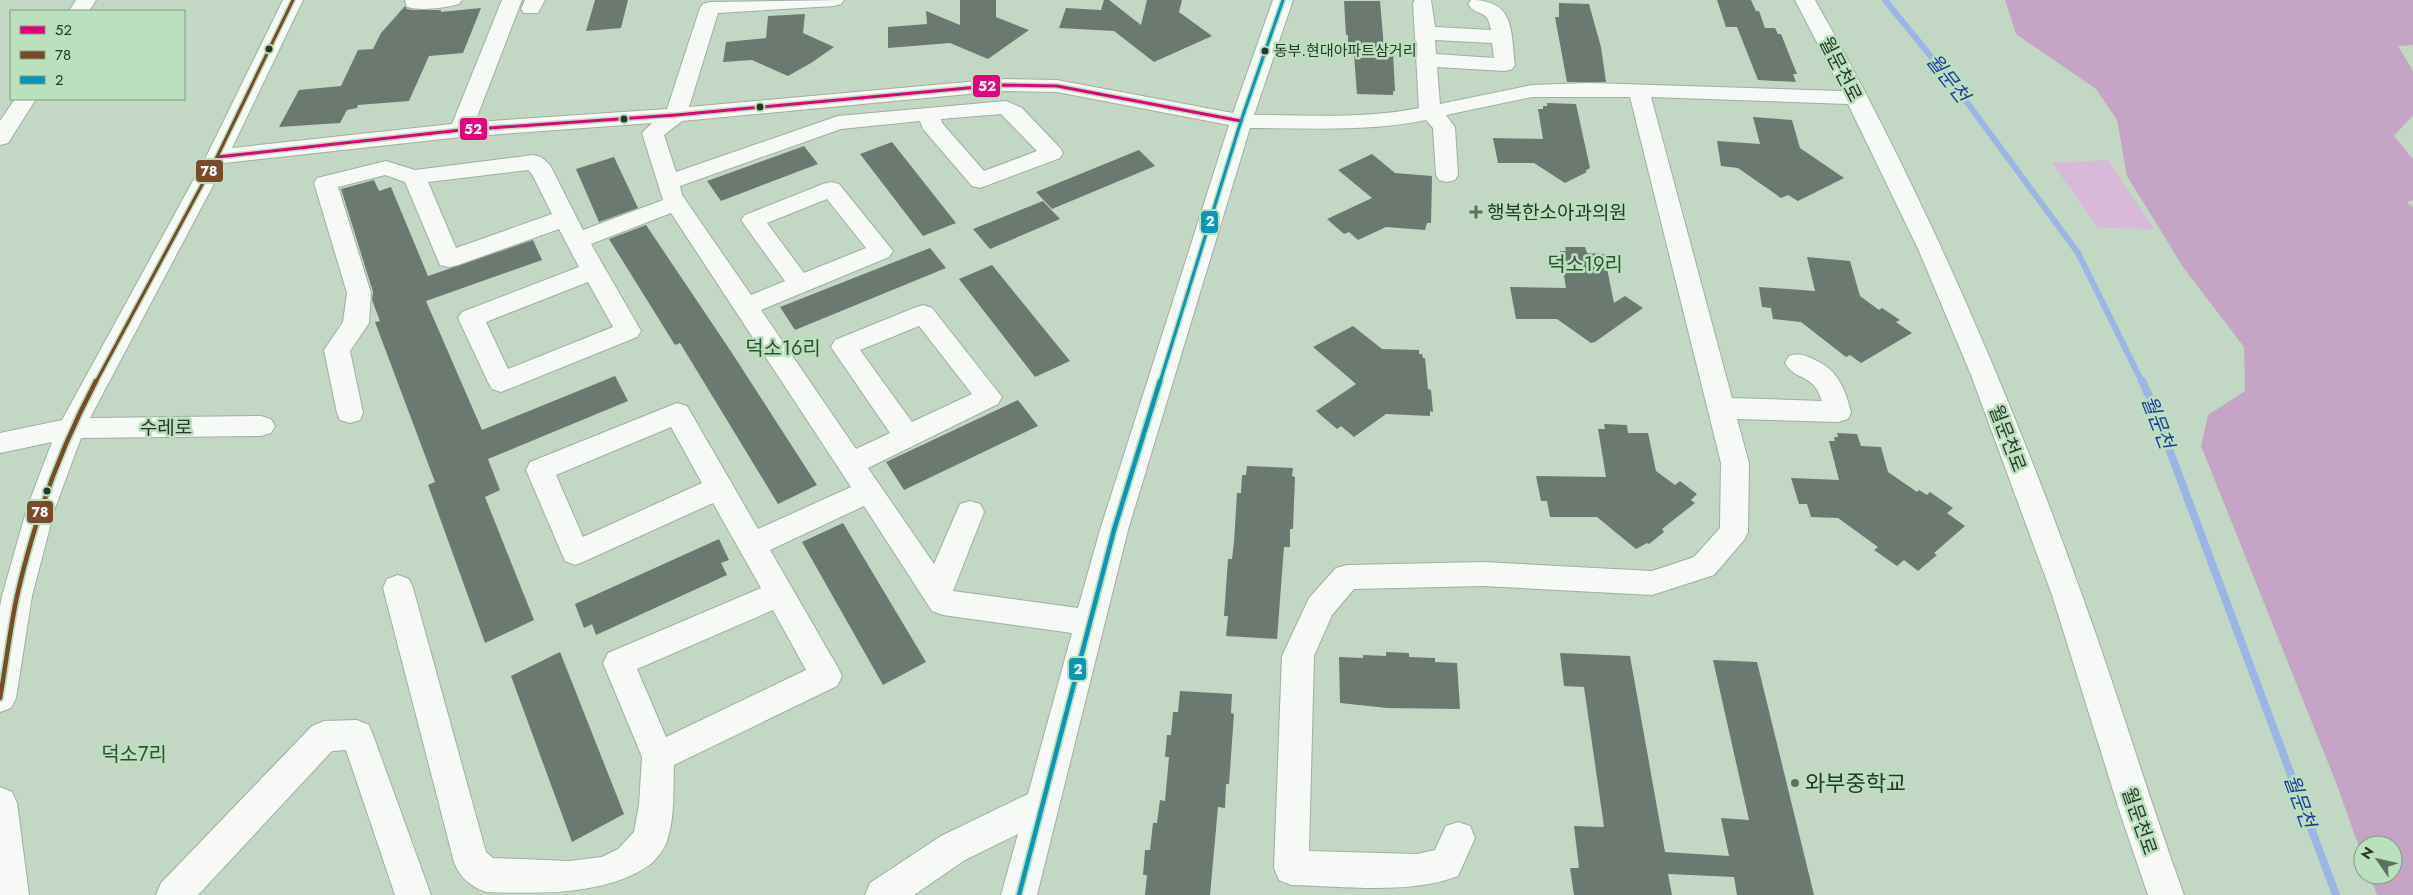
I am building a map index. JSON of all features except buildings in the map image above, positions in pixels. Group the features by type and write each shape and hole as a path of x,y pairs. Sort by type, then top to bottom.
{"street":[{"path":"0,698 16,596 41,508 71,428 217,157 294,0"},
{"path":"415,0 414,3 452,0"},
{"path":"461,130 512,0"},
{"path":"834,0 707,4 676,115 653,133 671,193 943,602 1090,623"},
{"path":"1019,895 1114,530 1241,121 1283,0"},
{"name":"월문천로","path":"1805,0 1856,98 1931,251 1984,375 2067,595 2138,816 2166,895"},
{"path":"1422,3 1430,111 1444,127 1448,175"},
{"path":"1426,60 1505,65 1499,18 1492,10 1478,4"},
{"path":"1425,33 1501,37"},
{"path":"217,157 461,130 676,115 1000,85 1057,86 1241,121 1328,122 1397,119 1532,91 1639,90 1856,98"},
{"path":"1458,838 1446,864 1417,871 1291,868 1298,656 1320,608 1347,577 1484,574 1652,583 1704,566 1734,532 1735,463 1639,90"},
{"path":"0,138 23,100"},
{"path":"577,241 671,193 838,123 929,114 1006,107 1014,112 1052,153 980,181 931,124 929,114"},
{"path":"350,413 337,350 356,323 359,293 325,183 386,168 414,177 533,162 542,170 577,241 594,270 628,331 501,382 471,318 594,270"},
{"path":"414,177 449,259 565,218"},
{"path":"746,308 881,251 830,189 752,220 800,285"},
{"path":"851,464 908,437 990,397 924,314 844,347 908,437"},
{"path":"1720,408 1838,412 1832,391 1822,374 1798,363"},
{"path":"658,757 826,676 779,594 720,488 677,413 540,470 575,553 720,488"},
{"name":"수레로","path":"0,443 71,428 261,426"},
{"path":"752,545 869,491"},
{"path":"937,592 970,512"},
{"path":"398,588 471,862 486,875 569,878 606,874 630,861 650,840 656,805 658,757 619,664 779,594"},
{"path":"174,895 324,736 356,735 413,895"},
{"path":"0,803 11,895"},
{"path":"883,895 953,848 1043,804"}],"shaded area":[{"path":"2005,0 2413,0 2413,45 2398,46 2413,71 2413,115 2394,136 2413,159 2413,200 2407,203 2413,207 2413,895 2377,895 2373,885 2403,885 2403,835 2355,835 2335,780 2201,446 2208,415 2245,391 2244,347 2183,267 2127,176 2117,120 2096,89 2016,34"},
{"path":"2107,160 2154,229 2098,228 2052,163"}],"waterway":[{"name":"월문천","path":"1885,0 1955,86 2078,253 2142,382"},
{"name":"월문천","path":"2142,381 2336,895"}],"transit line":[{"name":"78","path":"0,698 17,596 41,508 71,428 217,157 293,0"},
{"name":"2","path":"1019,895 1114,530 1241,121 1283,0"},
{"name":"52","path":"217,157 461,130 676,115 1000,85 1057,86 1241,121"}],"place":[{"name":"동부.현대아파트삼거리","path":"1265,51"},
{"name":"행복한소아과의원","path":"1476,212"},
{"name":"와부중학교","path":"1795,783"}],"district":[{"name":"덕소19리","path":"1585,264"},
{"name":"덕소16리","path":"783,348"},
{"name":"덕소7리","path":"134,754"}]}
